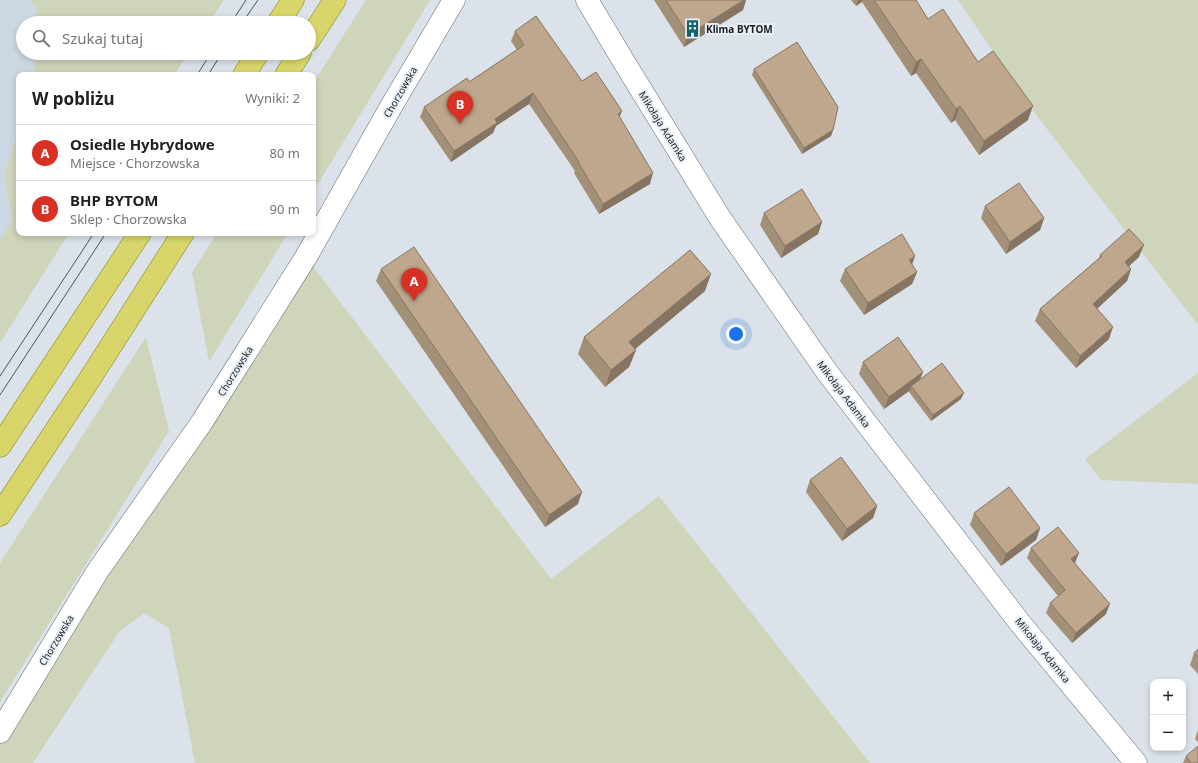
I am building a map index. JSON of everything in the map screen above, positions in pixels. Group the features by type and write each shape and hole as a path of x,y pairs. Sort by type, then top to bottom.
{"main road":[{"path":"283,16 293,0"},
{"path":"316,29 335,0"},
{"path":"246,72 254,60"},
{"path":"288,72 296,60"},
{"path":"0,446 138,236"},
{"path":"0,515 91,377 181,236"}],"street":[{"name":"Chorzowska","path":"0,732 97,572 202,422 306,257 392,105 454,0"},
{"name":"Mikołaja Adamka","path":"587,0 720,218 827,372 1020,623 1136,763"}],"shaded area":[{"path":"0,0 31,0 36,7 35,16 16,16 16,60 35,60 34,72 16,72 16,138 4,174 12,221 0,240"}],"green space":[{"path":"31,0 224,0 214,16 35,16 36,7"},
{"path":"366,0 430,0 316,187 316,78"},
{"path":"958,0 1198,0 1198,325 1037,116"},
{"path":"35,60 184,60 176,72 34,72"},
{"path":"16,138 16,236 67,236 0,343 0,240 12,220 4,174"},
{"path":"215,236 286,236 209,362 192,272"},
{"path":"306,257 551,579 659,496 870,763 195,763 169,628 144,613 119,632 33,763 0,763 0,732"},
{"path":"146,337 169,431 0,702 0,563"},
{"path":"1198,373 1198,484 1101,480 1085,459"}],"building":[{"path":"666,0 744,0 688,35"},
{"path":"874,0 916,0 928,19 943,9 978,62 993,51 1033,106 984,141 960,106 956,109 921,59 916,62"},
{"path":"536,16 582,81 596,72 622,111 618,114 653,173 603,204 579,162 533,93 495,119 497,123 454,151 424,107 467,78 469,82 524,45 515,31"},
{"path":"797,42 838,107 833,130 804,148 754,69"},
{"path":"1019,183 1044,218 1010,242 985,206"},
{"path":"802,189 822,222 785,246 764,213"},
{"path":"1129,229 1144,245 1125,262 1131,269 1093,304 1113,327 1080,356 1040,309 1102,256 1100,255"},
{"path":"902,234 915,256 909,260 917,272 868,303 845,269"},
{"path":"414,247 582,492 549,515 381,269"},
{"path":"690,250 711,274 629,342 636,350 611,370 584,337"},
{"path":"898,337 923,372 889,397 863,362"},
{"path":"942,363 964,393 933,415 911,386"},
{"path":"841,457 877,506 847,529 810,480"},
{"path":"1009,487 1040,528 1006,554 974,513"},
{"path":"1058,527 1079,553 1071,559 1110,604 1076,633 1050,603 1065,590 1031,548"},
{"path":"1198,649 1198,657 1194,653"},
{"path":"1198,746 1198,763 1191,763 1186,756"}],"tram line":[{"path":"236,16 246,0"},
{"path":"247,16 258,0"},
{"path":"199,72 207,60"},
{"path":"210,72 218,60"},
{"path":"0,376 92,236"},
{"path":"0,395 104,236"}],"place":[{"name":"Klima BYTOM","path":"693,29"},
{"name":"BHP BYTOM","path":"460,124"},
{"name":"Osiedle Hybrydowe","path":"414,301"}]}
